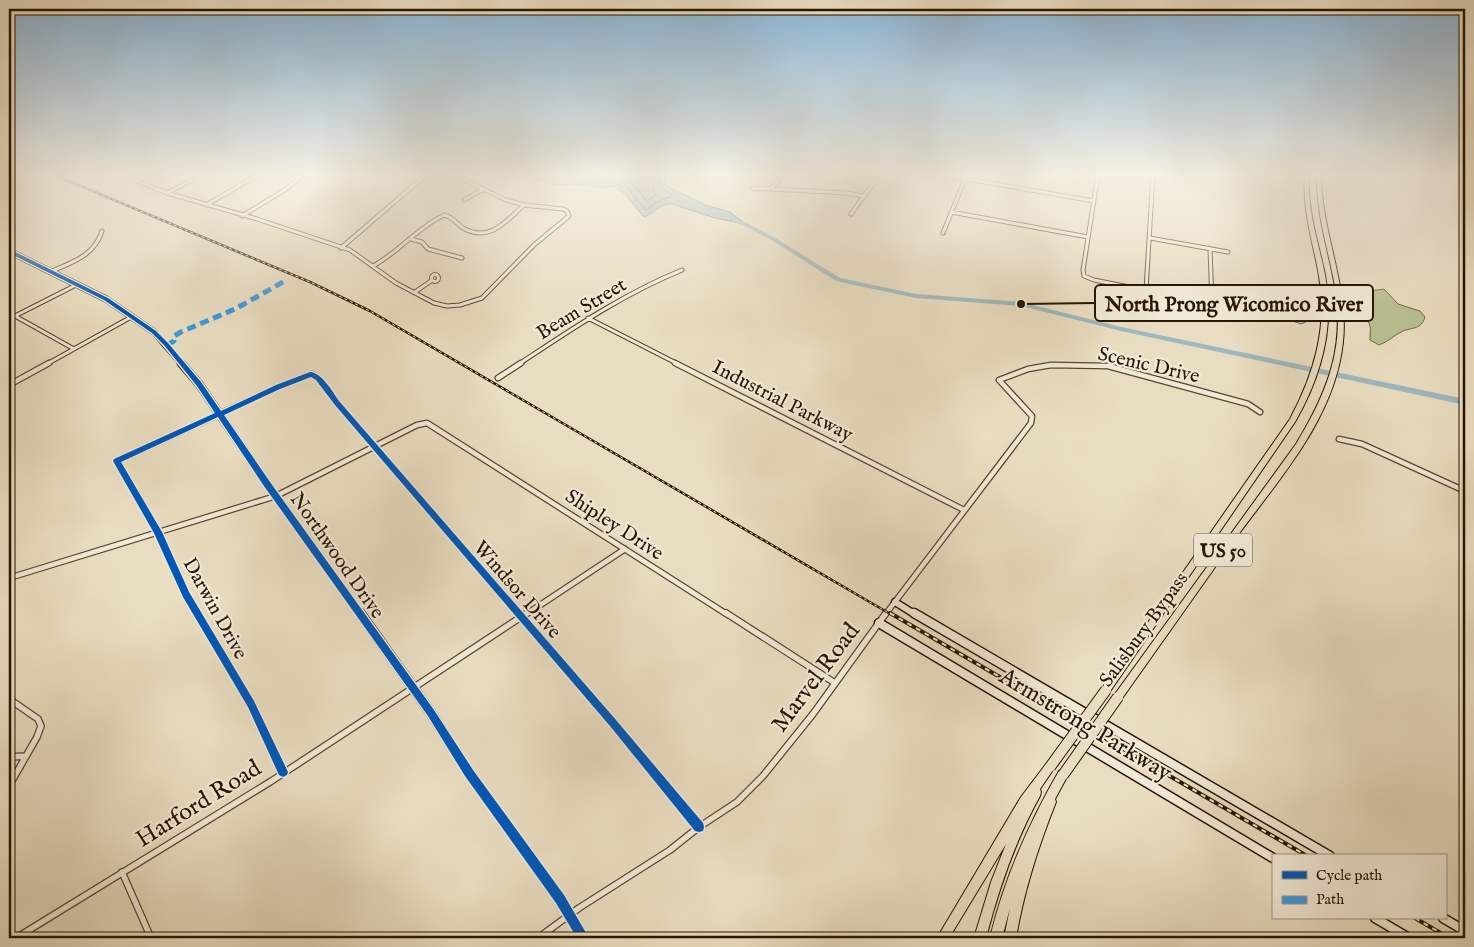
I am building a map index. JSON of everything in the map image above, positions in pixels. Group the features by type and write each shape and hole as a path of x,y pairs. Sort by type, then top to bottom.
{"highway":[{"name":"Salisbury Bypass","path":"980,938 996,881 1008,848 1029,804 1050,767 1106,690 1279,441 1307,394 1316,370 1323,341 1326,314 1324,289 1308,218"},
{"name":"Salisbury Bypass","path":"996,938 1021,856 1041,811 1063,775 1296,448 1324,400 1331,382 1340,345 1341,317 1339,292 1322,218"},
{"path":"943,938 1024,801 1050,767"},
{"path":"1010,938 1019,892 1029,861 1063,775"}],"street":[{"path":"249,218 350,250 396,283 434,303 447,306 460,305 482,298 518,261 567,218"},
{"path":"341,248 376,218"},
{"path":"373,266 387,259 423,226 438,218"},
{"path":"453,218 465,229 488,232 499,228 510,218"},
{"path":"943,233 949,218"},
{"path":"985,218 1088,237"},
{"path":"1091,218 1083,270 1083,275 1089,279 1230,307"},
{"path":"1146,290 1151,218"},
{"path":"52,271 92,251 101,241 102,231"},
{"path":"1150,238 1228,252"},
{"path":"411,239 422,242 428,249 462,258"},
{"path":"1210,249 1212,303"},
{"name":"Northwood Drive","path":"9,251 78,284 133,316 166,344 199,384 413,689 469,773 560,899 584,938"},
{"name":"Beam Street","path":"498,378 588,318 655,282 682,270"},
{"path":"415,292 431,281"},
{"path":"9,319 78,284"},
{"path":"15,316 74,349"},
{"path":"9,385 133,316"},
{"name":"Industrial Parkway","path":"588,318 964,510"},
{"name":"Scenic Drive","path":"999,380 1028,369 1051,365 1108,366 1248,404 1260,412"},
{"name":"Windsor Drive","path":"219,414 312,374 318,378 374,446 613,723 699,827"},
{"name":"Marvel Road","path":"538,938 570,918 578,908 670,850 699,827 737,802 757,782 835,683 1031,423 1032,416 999,380"},
{"name":"Darwin Drive","path":"219,414 117,462 158,532 186,594 251,704 283,772"},
{"name":"Shipley Drive","path":"9,578 276,496 424,422 431,424 835,683"},
{"path":"1339,439 1362,444 1465,491"},
{"name":"Harford Road","path":"16,938 413,689 625,549"},
{"path":"895,602 965,645 1327,854"},
{"name":"Armstrong Parkway","path":"879,624 1272,857"},
{"path":"9,698 40,722 39,733 9,786"},
{"path":"9,757 26,756"},
{"path":"122,872 152,938"},
{"path":"1378,920 1409,938"},
{"path":"1446,920 1465,931"}],"green space":[{"path":"1384,289 1398,304 1420,311 1425,317 1419,326 1403,331 1379,345 1370,340 1370,325 1363,318 1363,299 1370,291"}],"water":[{"path":"716,218 738,218 745,224"},
{"path":"1297,301 1307,304 1309,311 1306,322 1301,324 1281,317 1280,314"}],"waterway":[{"path":"735,221 745,224 775,240 838,280 916,296 1021,304 1121,329 1465,402"}],"railway":[{"path":"158,218 310,282 370,311 892,615"},
{"path":"890,613 1304,854"},
{"path":"1418,920 1449,938"}],"marked path":[{"path":"167,345 174,341 174,336 181,332 235,309 285,281"}],"cycle path":[{"path":"9,251 106,299 154,332 166,344 199,384 267,484 431,713 469,773 560,899 583,938"},
{"path":"283,772 251,704 186,594 158,532 117,461 278,387 312,374 318,378 337,403 613,723 699,827"}],"place":[{"name":"North Prong Wicomico River","path":"1021,304"}]}
